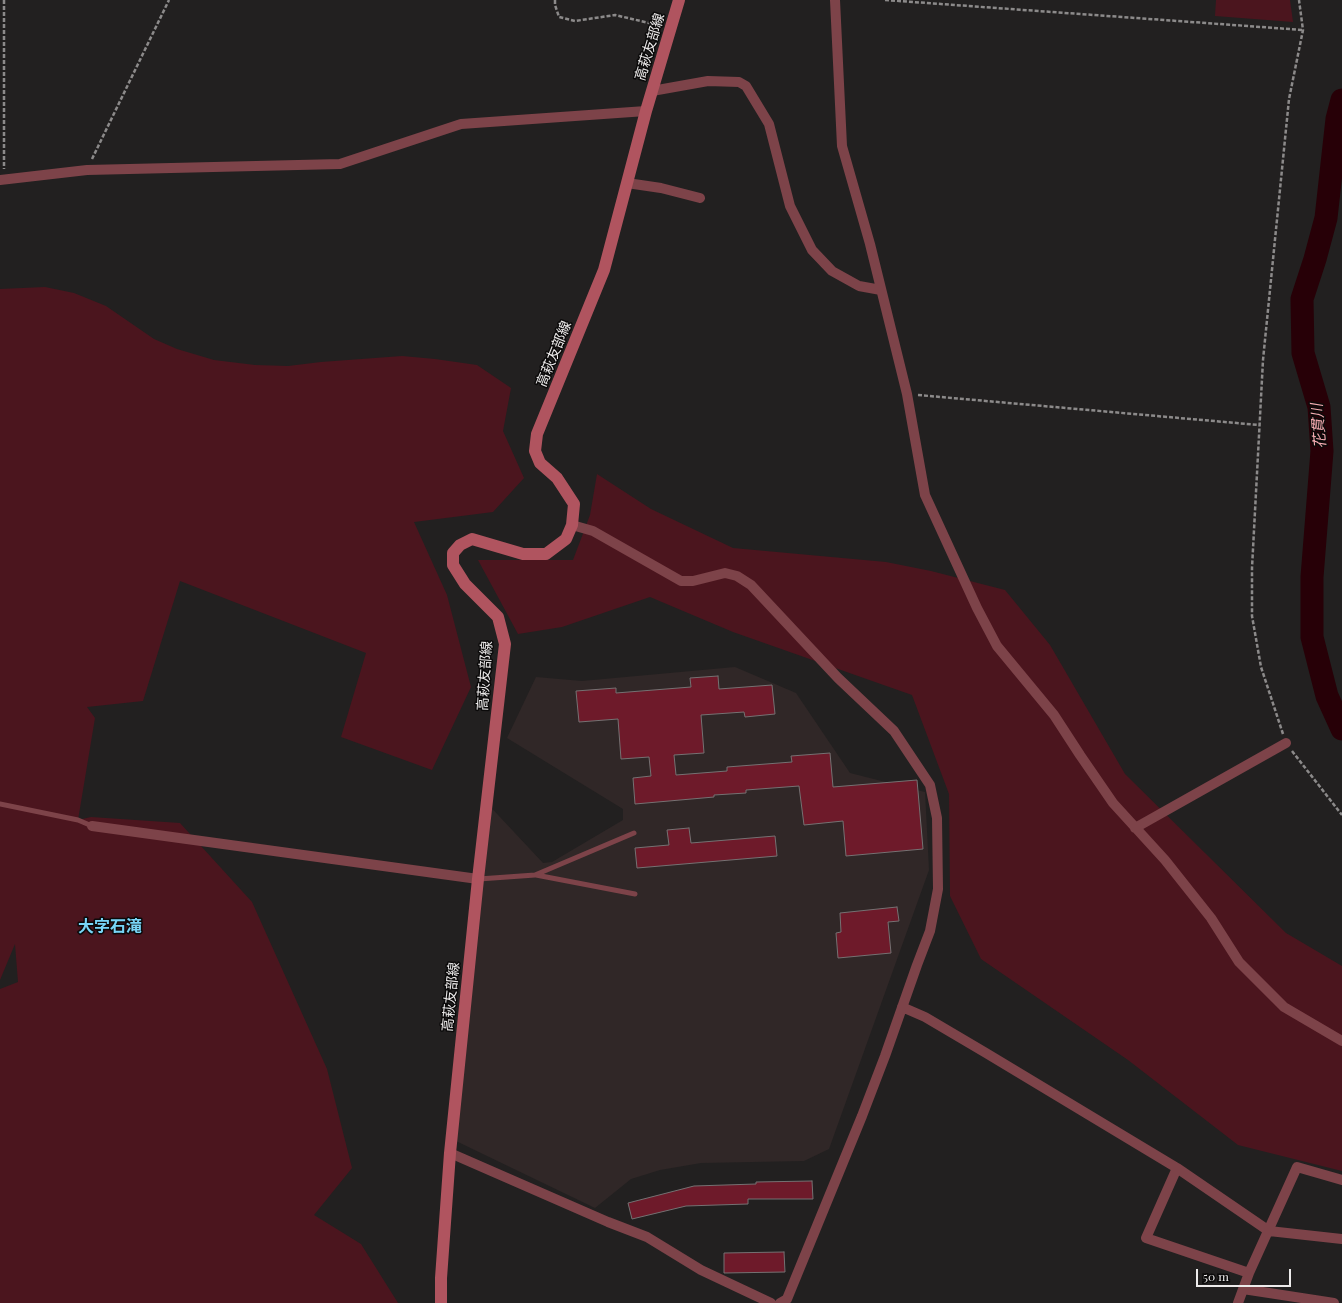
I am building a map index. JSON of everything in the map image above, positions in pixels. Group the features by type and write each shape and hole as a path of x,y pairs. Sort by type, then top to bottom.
{"main road":[{"name":"高萩友部線","path":"441,1303 441,1278 450,1154 478,879 506,644 498,617 465,584 453,565 453,553 460,545 472,539 522,554 546,554 566,539 572,525 574,504 557,478 540,463 535,451 537,434 604,270 646,111 680,0"}],"street":[{"path":"835,0 842,146 870,244 908,394 925,495 977,608 997,646 1054,715 1113,803 1165,860 1211,918 1239,962 1284,1006 1342,1041"},
{"path":"652,91 708,81 739,82 746,86 769,124 790,206 812,250 832,271 859,286 881,290"},
{"path":"2,180 87,170 340,164 461,124 646,111"},
{"path":"627,183 661,188 700,198"},
{"path":"572,525 593,531 681,581 693,581 725,573 737,576 751,585 838,678 894,731 930,785 937,818 938,889 930,931 862,1116 787,1299 780,1303"},
{"path":"1135,828 1286,743"},
{"path":"92,826 478,879"},
{"path":"902,1006 986,1053 1177,1168 1269,1231 1342,1240"},
{"path":"450,1154 608,1222 647,1237 701,1270 771,1303"},
{"path":"1238,1303 1249,1273 1297,1167 1342,1180"},
{"path":"1177,1168 1146,1238 1249,1273"},
{"path":"1243,1289 1334,1303"}],"lane":[{"path":"0,804 78,820 92,826"},
{"path":"535,874 634,833"},
{"path":"478,879 535,874 635,894"}],"path":[{"path":"2,180 4,0"},
{"path":"87,170 169,0"},
{"path":"555,0 555,5 559,16 575,21 615,15 648,23 672,23"},
{"path":"885,0 1303,30"},
{"path":"1299,0 1303,30 1289,99 1263,360 1252,568 1252,616 1261,667 1286,743 1342,816"},
{"path":"908,394 1259,425"}],"shaded area":[{"path":"1216,0 1290,0 1293,22 1215,16"},
{"path":"45,287 74,293 106,306 154,339 177,349 214,360 255,365 288,366 402,356 435,359 477,365 511,388 503,431 524,478 493,512 414,522 447,595 471,687 432,770 341,737 366,653 180,581 143,701 87,707 95,718 78,820 91,817 180,823 252,902 327,1069 352,1168 314,1215 361,1244 398,1303 0,1303 0,989 18,982 15,944 0,980 0,289"},
{"path":"597,474 651,509 733,548 886,562 931,571 1005,590 1050,645 1125,774 1286,933 1342,966 1342,1171 1238,1145 1128,1060 981,959 950,896 949,794 912,695 733,632 650,597 562,627 518,634 478,560 573,560 590,515"},
{"path":"735,667 796,693 850,773 925,792 929,870 829,1149 804,1161 701,1163 660,1170 631,1179 595,1208 456,1141 484,800 543,863 552,862 623,820 623,809 507,738 536,677 582,681"}],"building":[{"path":"718,676 719,689 772,685 775,714 745,717 744,712 701,715 704,753 674,755 676,775 727,771 727,767 792,762 791,756 830,753 833,787 917,780 923,849 846,856 843,821 804,825 799,786 746,790 746,793 635,804 633,778 651,776 649,757 621,759 618,719 579,722 576,691 616,688 616,693 691,687 690,678"},
{"path":"689,828 691,843 775,836 777,856 637,868 635,848 669,845 667,830"},
{"path":"897,907 899,921 888,922 891,953 838,958 836,933 841,932 840,913"},
{"path":"812,1181 813,1199 748,1199 748,1204 686,1206 632,1219 628,1203 694,1186 756,1184 756,1182"},
{"path":"784,1252 785,1272 724,1273 724,1253"}],"waterway":[{"name":"花貫川","path":"1342,100 1337,119 1326,218 1302,299 1303,353 1319,407 1322,451 1312,577 1312,637 1327,696 1342,729"}],"district":[{"name":"大字石滝","path":"110,927"}]}
